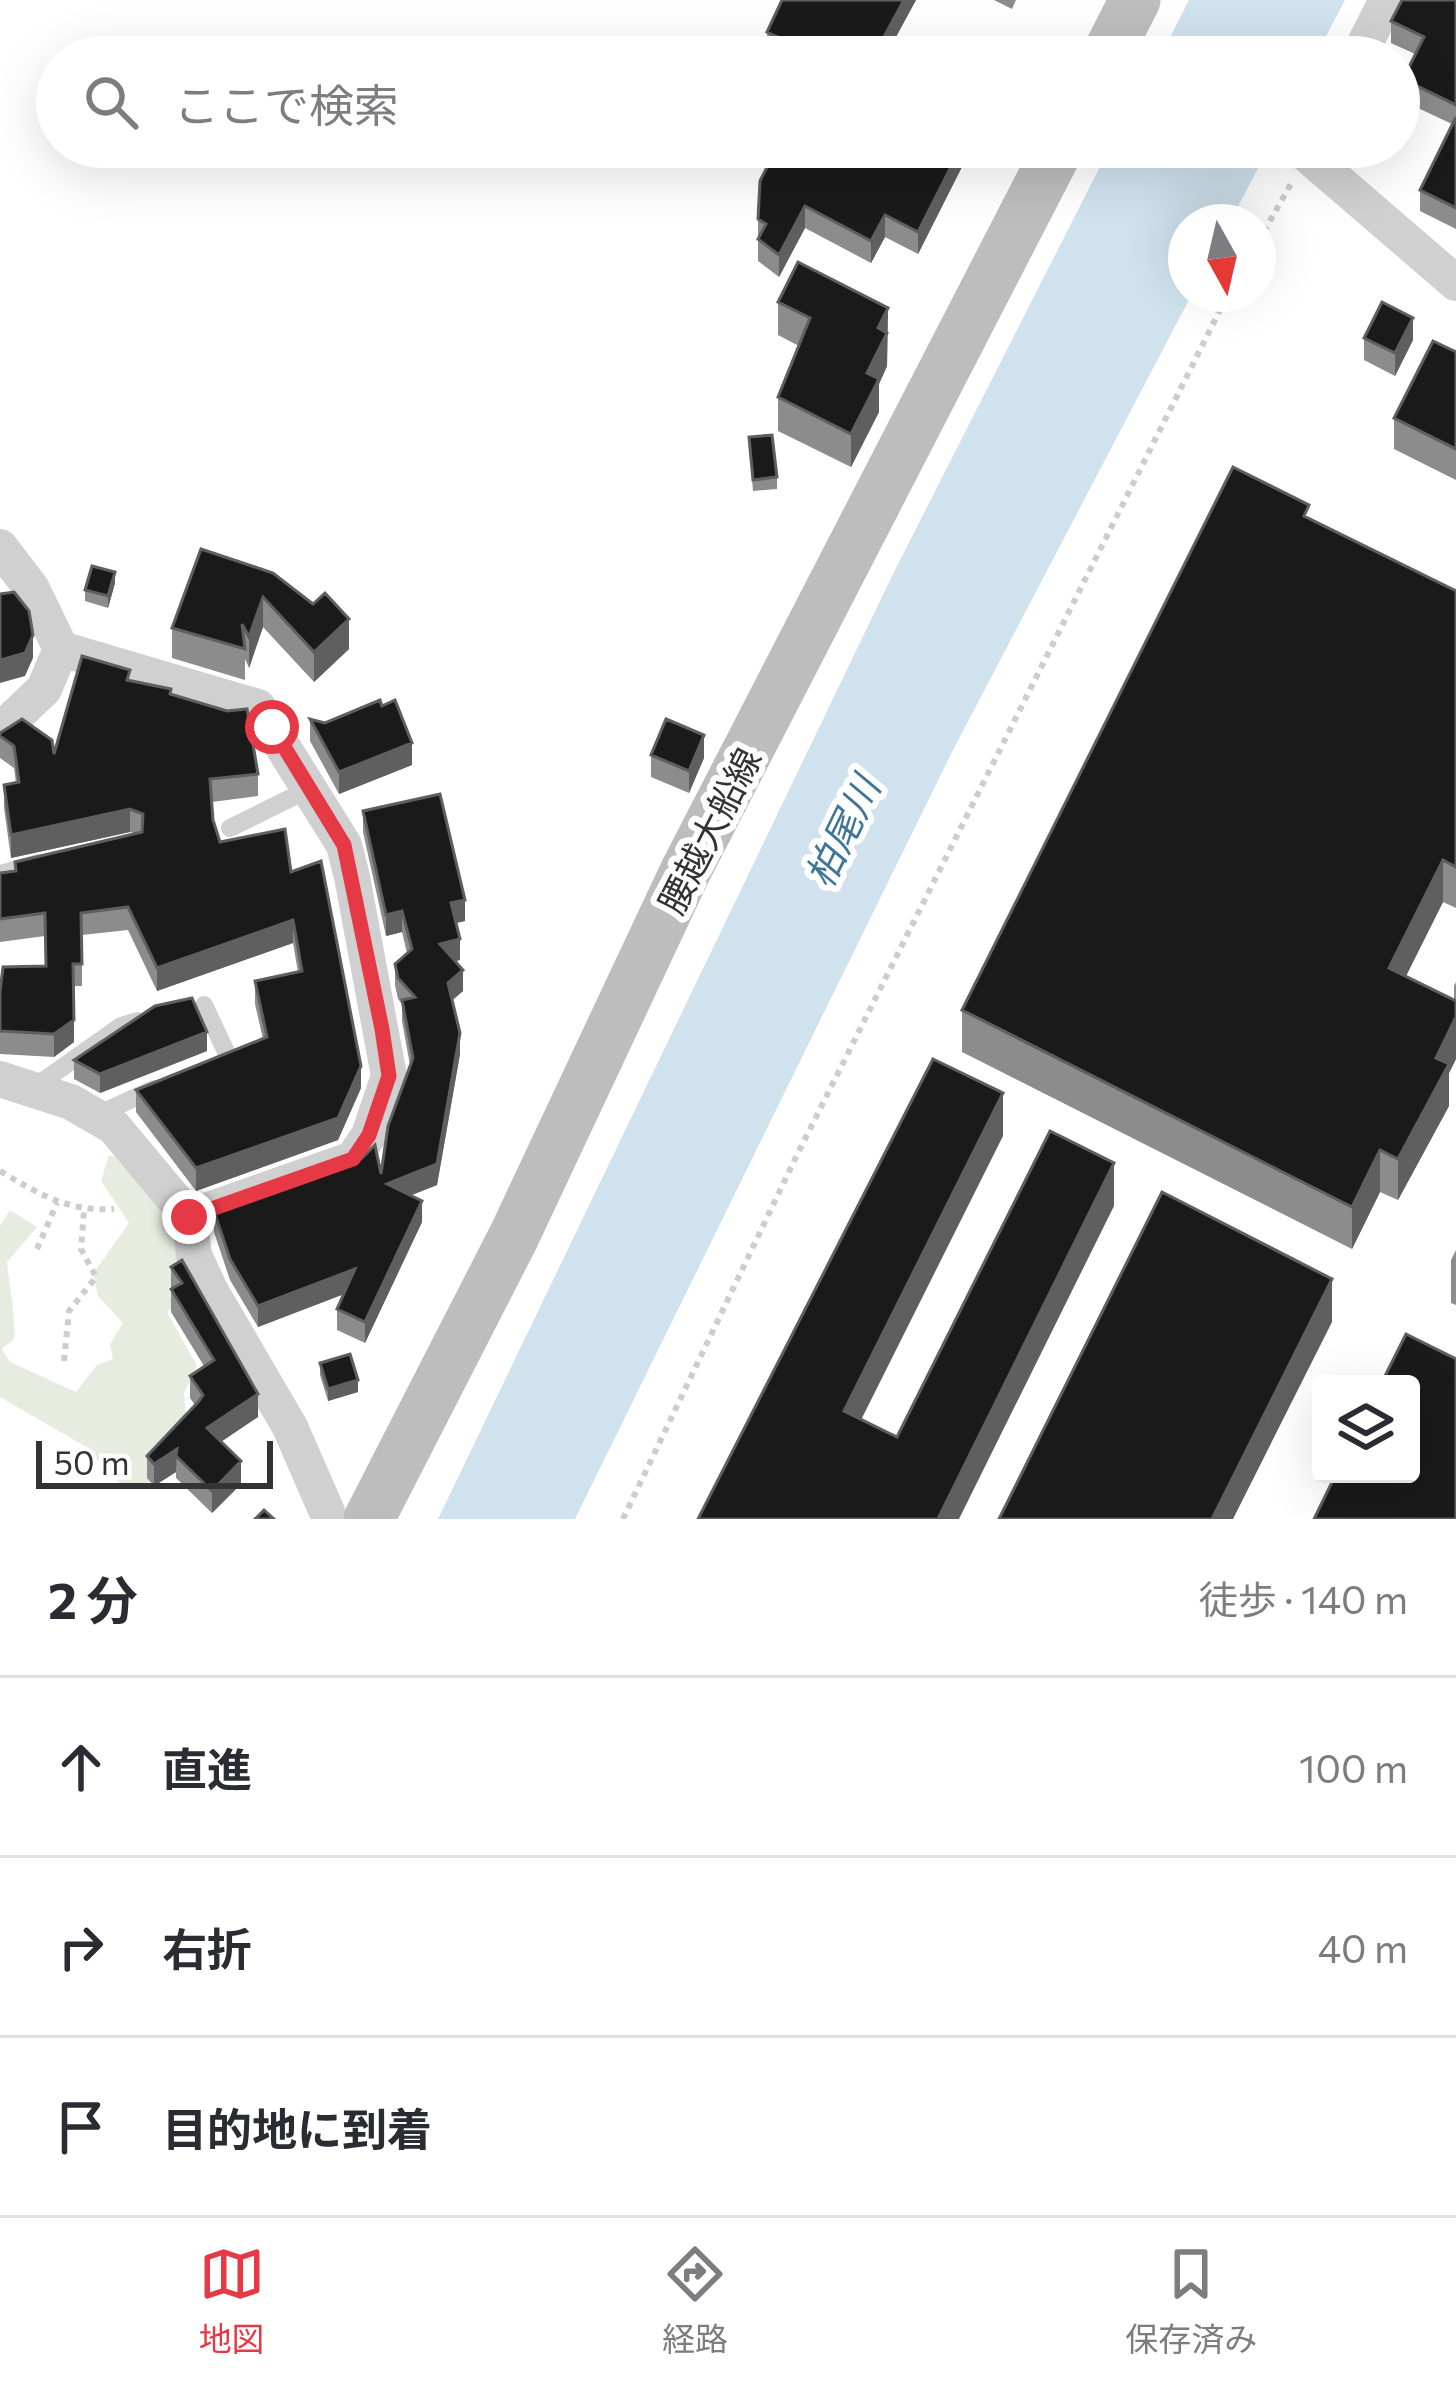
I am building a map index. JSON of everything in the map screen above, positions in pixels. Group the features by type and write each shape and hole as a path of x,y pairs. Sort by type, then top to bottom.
{"main road":[{"path":"1119,36 1136,0"},
{"name":"腰越大船線","path":"369,1519 514,1236 685,872 1048,168"}],"street":[{"path":"1369,36 1387,0"},
{"path":"1328,168 1456,283"},
{"path":"0,548 32,589 61,650 258,707 344,845 389,1076 369,1135 353,1159 189,1217"},
{"path":"0,731 44,689 61,650"},
{"path":"16,1084 96,1115 114,1127 189,1217 194,1256 290,1427 330,1519"}],"lane":[{"path":"230,828 309,789"},
{"path":"0,874 50,861"},
{"path":"204,1005 219,1060 252,1046"},
{"path":"16,1084 121,1025 137,1021"},
{"path":"96,1115 172,1082"}],"path":[{"path":"1276,208 1297,168"},
{"path":"623,1519 795,1159 1219,312"},
{"path":"0,1172 57,1204 84,1211 114,1209"},
{"path":"37,1249 57,1204"},
{"path":"64,1361 69,1311 95,1277 81,1249 84,1211"}],"shaded area":[{"path":"109,1155 141,1172 172,1220 189,1275 168,1288 178,1305 167,1312 197,1366 184,1393 186,1418 156,1481 125,1488 83,1445 0,1397 0,1226 10,1210 37,1227 7,1262 14,1339 2,1349 10,1362 76,1392 97,1365 113,1359 110,1344 123,1323 98,1296 93,1274 129,1223 101,1181"}],"water":[{"path":"1189,0 1345,0 1326,36 1171,36"},
{"name":"柏尾川","path":"1099,168 1258,168 1239,204 1168,204 1168,312 1183,312 952,752 575,1519 438,1519 893,574"}],"building":[{"path":"782,0 904,0 884,36 776,36 767,32"},
{"path":"1402,0 1456,0 1456,105 1420,87 1424,37 1391,21"},
{"path":"1456,117 1456,208 1420,190"},
{"path":"766,168 950,168 918,232 885,215 871,241 805,206 779,255 758,239 766,224 758,219 760,181"},
{"path":"798,262 888,308 878,328 887,333 867,373 879,379 851,434 778,397 810,318 778,302"},
{"path":"1382,302 1413,318 1395,353 1364,338"},
{"path":"1433,341 1456,352 1456,449 1394,418"},
{"path":"772,435 777,477 753,480 749,437"},
{"path":"1233,467 1309,505 1304,516 1456,591 1456,867 1443,860 1389,968 1456,1001 1456,1017 1436,1058 1449,1064 1398,1159 1380,1150 1352,1207 962,1010"},
{"path":"201,549 273,573 313,604 325,593 349,619 314,652 263,597 249,637 242,624 245,649 172,628"},
{"path":"92,566 115,572 108,596 85,590"},
{"path":"14,592 29,611 33,635 25,653 0,660 0,594"},
{"path":"82,656 130,670 127,680 171,689 170,694 227,711 247,709 258,774 210,779 213,820 220,842 285,829 291,872 321,861 361,1066 338,1118 196,1168 136,1090 267,1037 255,981 302,971 293,920 157,968 128,907 81,913 82,964 73,964 74,1020 54,1034 0,1031 3,967 46,966 45,913 0,919 0,873 16,871 15,862 142,832 143,814 130,809 11,835 4,785 19,782 14,746 0,733 22,719 52,740 54,754"},
{"path":"380,700 382,706 395,700 412,743 339,772 310,719 325,723"},
{"path":"666,719 704,735 689,771 651,755"},
{"path":"440,794 465,900 451,903 460,939 440,944 463,970 448,983 460,1033 437,1164 387,1184 422,1201 365,1322 337,1309 355,1269 258,1306 230,1259 214,1211 361,1159 375,1145 381,1174 388,1126 413,1058 402,1000 415,997 398,978 395,964 412,949 402,911 386,915 363,811"},
{"path":"192,998 207,1032 100,1074 74,1060 155,1006"},
{"path":"933,1059 1003,1093 844,1411 897,1437 1050,1131 1114,1163 938,1519 698,1519"},
{"path":"1162,1192 1332,1279 1212,1519 999,1519"},
{"path":"182,1260 258,1394 207,1428 241,1461 212,1491 176,1456 177,1449 154,1464 147,1456 199,1401 203,1395 190,1376 214,1360 171,1289 182,1283 171,1267"},
{"path":"1406,1334 1456,1359 1456,1519 1314,1519 1332,1483 1420,1483 1420,1375 1386,1375"},
{"path":"350,1354 358,1380 328,1389 320,1363"}],"route":[{"path":"189,1217 353,1159 369,1135 389,1076 344,845 272,727"}]}
